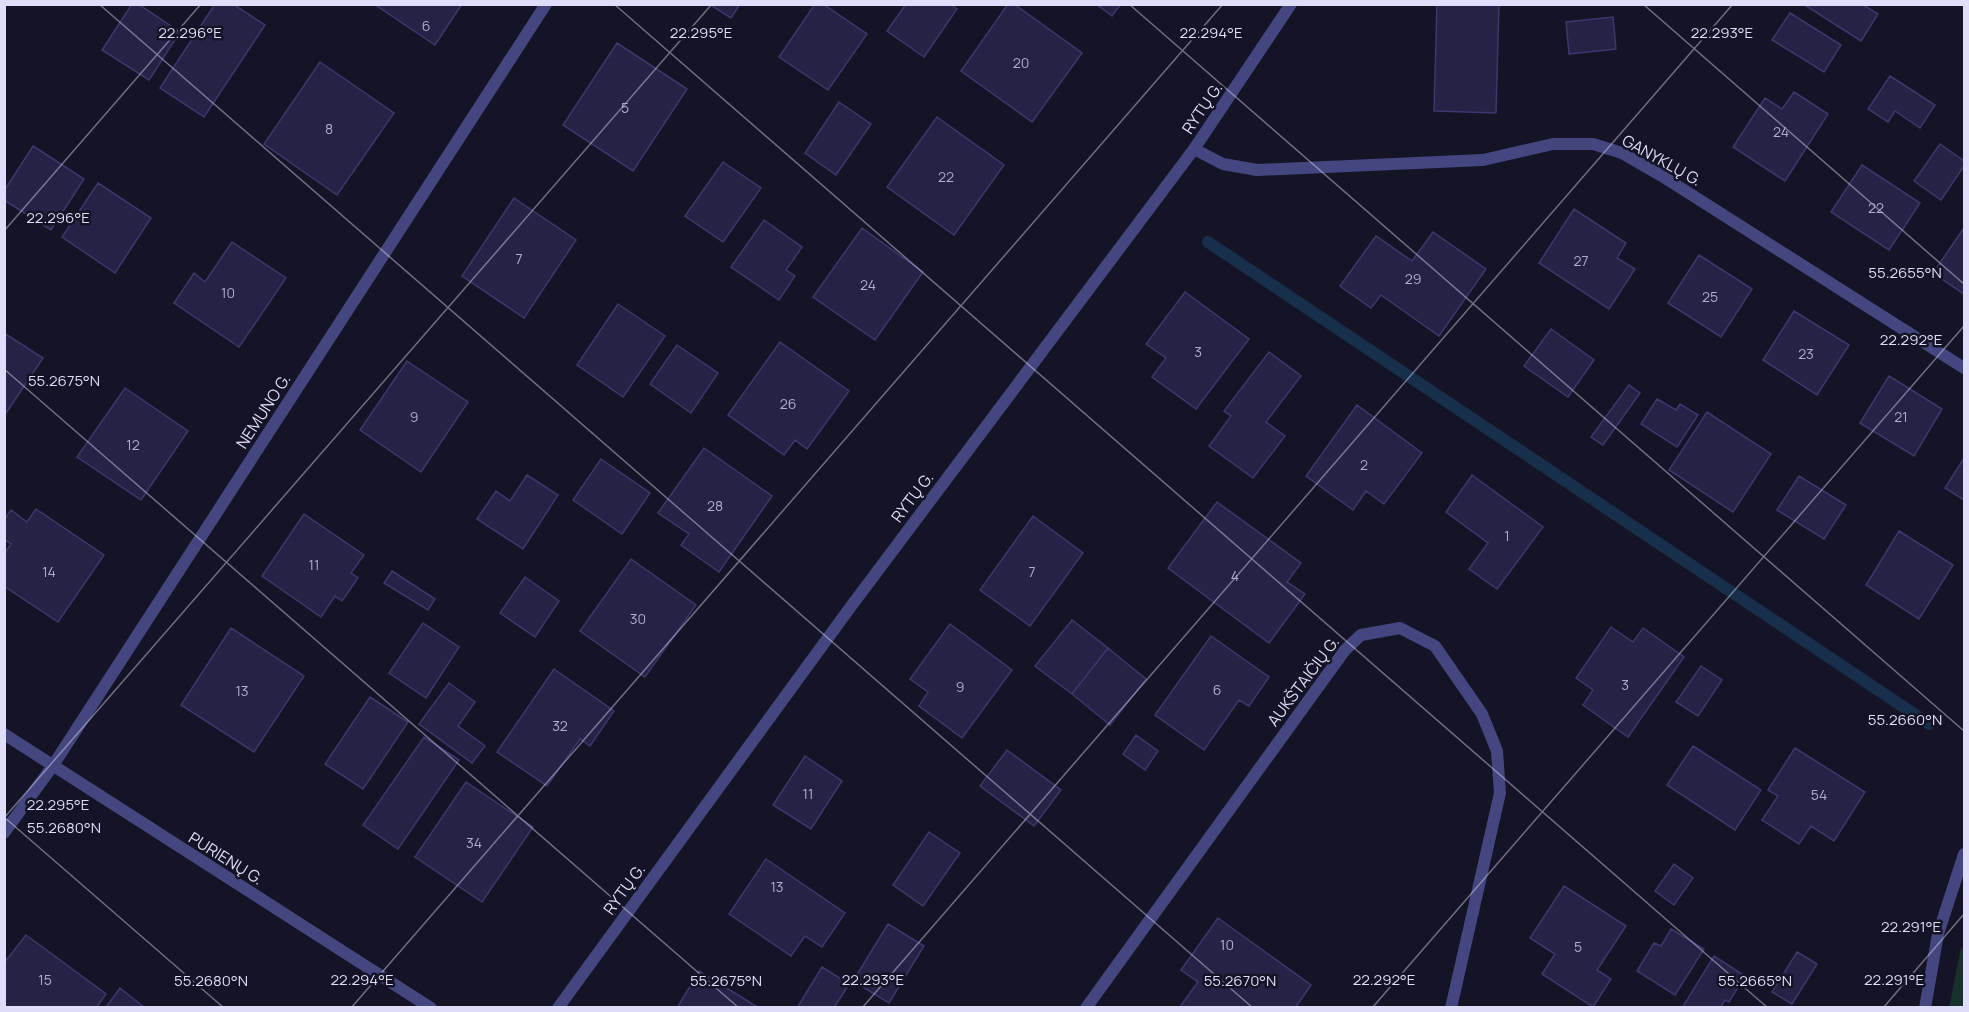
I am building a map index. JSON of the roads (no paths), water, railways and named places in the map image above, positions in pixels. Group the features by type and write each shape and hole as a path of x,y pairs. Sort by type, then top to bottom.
{"street":[{"name":"NEMUNO G.","path":"4,833 52,767 546,4"},
{"name":"RYTŲ G.","path":"558,1008 842,618 1194,148 1291,4"},
{"name":"GANYKLŲ G.","path":"1194,148 1223,164 1257,170 1483,160 1553,144 1593,144 1622,153 1662,176 1965,368"},
{"name":"AUKŠTAIČIŲ G.","path":"1086,1008 1345,650 1361,635 1400,628 1435,646 1482,714 1497,751 1500,793 1451,1008"},
{"name":"PURIENŲ G.","path":"4,734 52,767 431,1008"},
{"path":"1925,1008 1938,934 1965,854"}],"waterway":[{"path":"1208,242 1929,724"}]}
